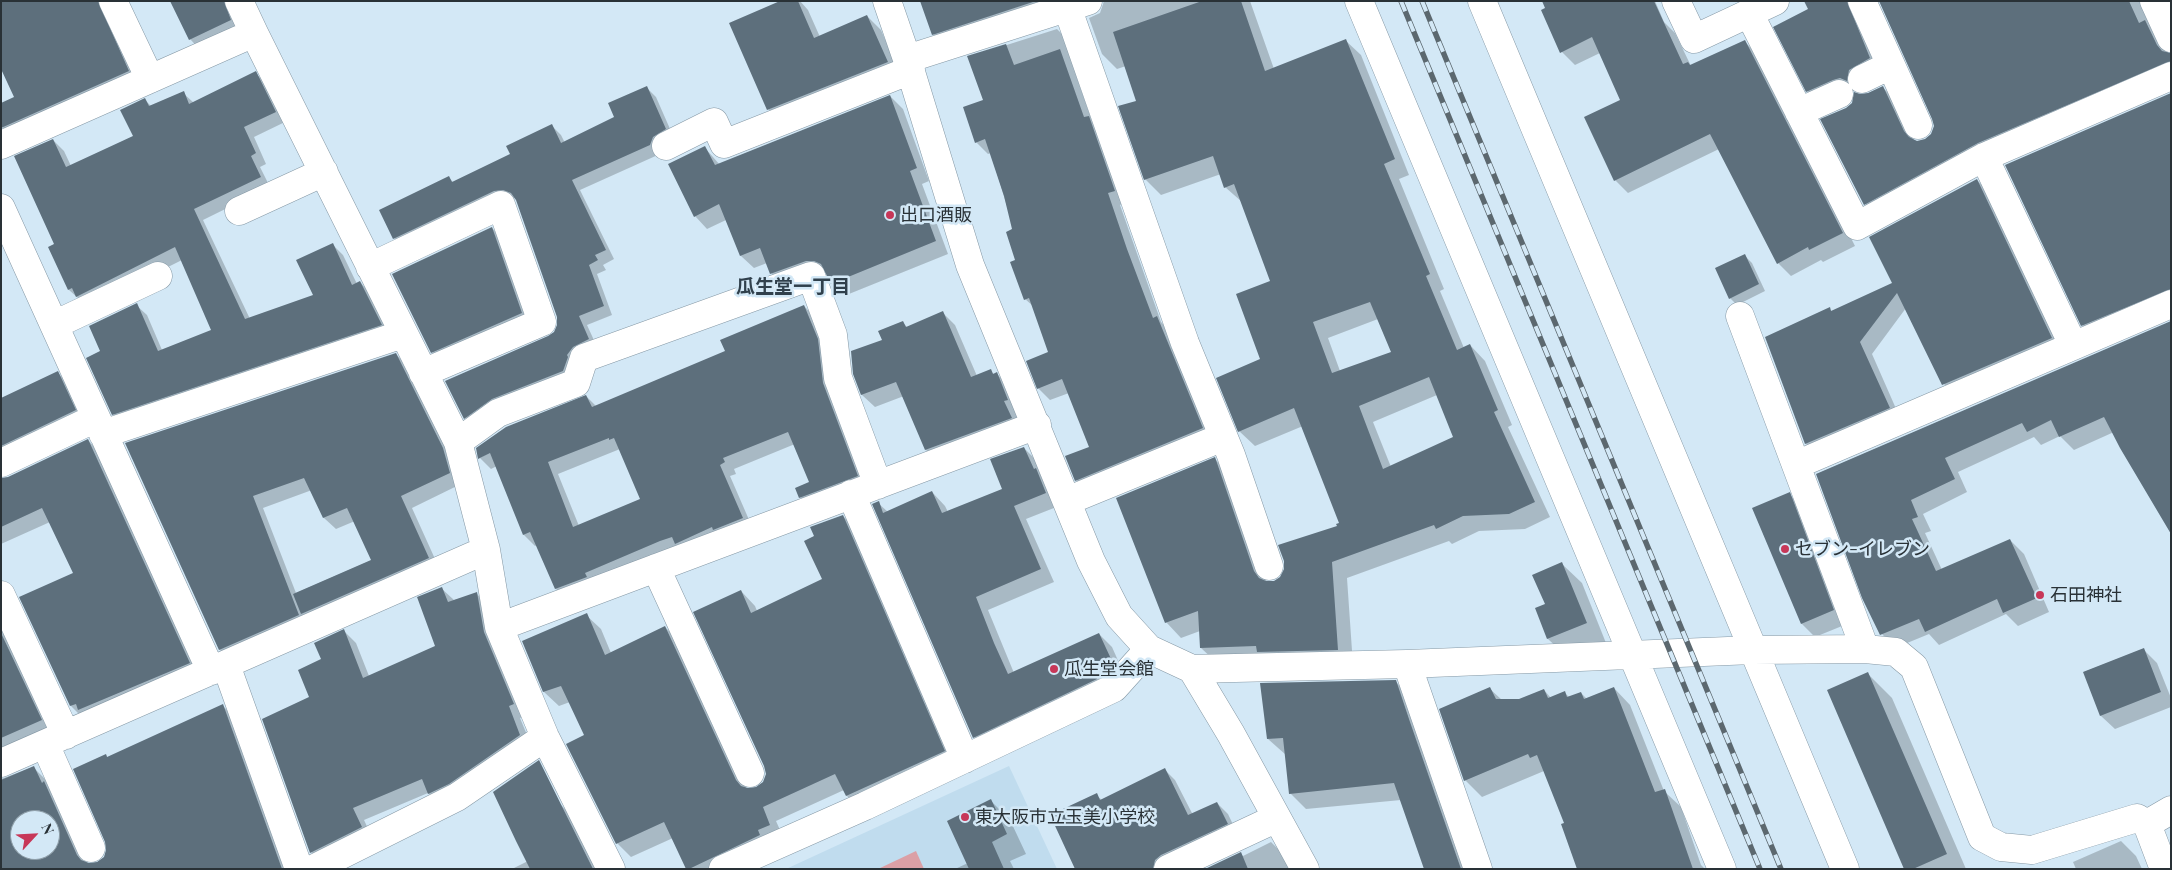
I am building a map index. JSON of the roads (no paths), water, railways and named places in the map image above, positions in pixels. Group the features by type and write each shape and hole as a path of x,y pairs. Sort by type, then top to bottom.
{"street":[{"path":"113,1 150,79"},
{"path":"239,1 458,442 486,550 500,627 545,737 611,869"},
{"path":"887,1 909,64 970,265 1091,561 1120,616 1149,650 1192,669 1407,664 1752,650 1865,649 1896,652 1914,667 1982,837 2001,847 2032,850 2137,818 2147,824 2164,869"},
{"path":"1359,1 1722,869"},
{"path":"1482,1 1845,869"},
{"path":"1676,1 1694,39 1775,1"},
{"path":"1862,1 1918,126"},
{"path":"2154,1 2171,38"},
{"path":"666,146 714,122 724,144 909,64 1074,4 1185,343 1223,437 1269,566"},
{"path":"1749,13 1857,226 1984,156 2170,80"},
{"path":"1,145 254,33"},
{"path":"1862,80 1891,66"},
{"path":"1799,112 1839,94"},
{"path":"1984,156 2073,346"},
{"path":"239,211 324,172"},
{"path":"370,267 501,205 542,322 423,373"},
{"path":"1,208 100,426 218,668 299,869"},
{"path":"54,325 158,276"},
{"path":"458,442 498,413 576,384 584,358 811,276 834,335 838,378 878,485"},
{"path":"1796,465 2171,304"},
{"path":"1740,316 1865,649"},
{"path":"1,463 100,426 403,334"},
{"path":"500,627 1036,426"},
{"path":"1067,500 1223,437"},
{"path":"851,494 965,759"},
{"path":"1,763 486,550"},
{"path":"656,568 750,773"},
{"path":"1,596 56,739 91,848"},
{"path":"723,869 865,806 1114,688 1149,650"},
{"path":"1407,664 1478,869"},
{"path":"1192,669 1305,869"},
{"path":"313,869 457,797 545,737"},
{"path":"2147,824 2171,810"},
{"path":"1168,869 1277,818"}],"railway":[{"path":"1401,1 1760,869"},
{"path":"1422,1 1781,869"}],"place":[{"name":"出口酒販","path":"890,215"},
{"name":"セブン-イレブン","path":"1785,549"},
{"name":"石田神社","path":"2040,595"},
{"name":"瓜生堂会館","path":"1054,669"},
{"name":"東大阪市立玉美小学校","path":"965,817"}],"district":[{"name":"瓜生堂一丁目","path":"793,287"}]}
